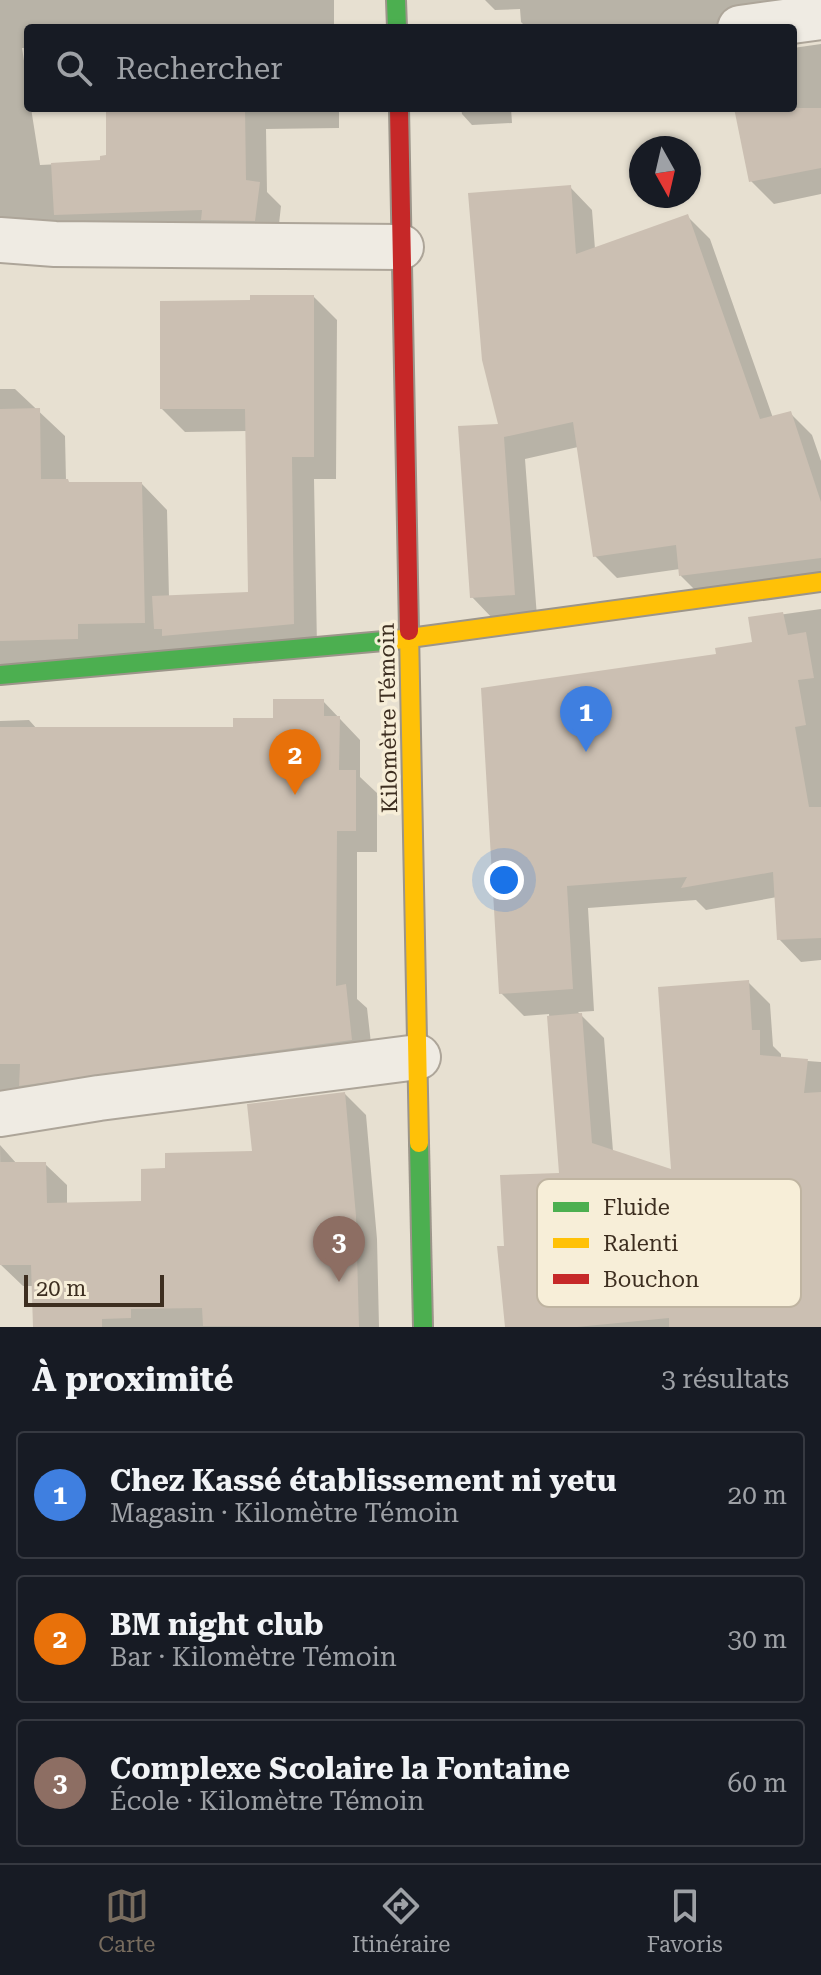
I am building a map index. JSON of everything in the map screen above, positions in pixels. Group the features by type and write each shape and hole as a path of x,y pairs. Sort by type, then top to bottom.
{"main road":[{"path":"396,0 397,24"},
{"name":"Kilomètre Témoin","path":"399,112 423,1327"},
{"path":"0,675 410,639 821,582"}],"street":[{"path":"769,24 821,17"},
{"path":"0,240 55,244 401,247"},
{"path":"0,1114 99,1098 418,1057"}],"building":[{"path":"797,108 821,108 821,168 749,182 735,112 797,112"},
{"path":"106,112 245,112 246,180 260,182 255,221 201,220 202,210 54,215 51,163 100,160 100,156 106,155"},
{"path":"571,185 576,254 688,214 760,419 791,411 821,502 821,558 679,576 676,545 593,557 573,422 504,437 515,595 470,598 458,426 498,424 482,360 468,193"},
{"path":"250,295 314,295 314,457 292,457 294,624 162,636 162,629 154,629 152,596 248,592 245,409 160,409 160,301 250,300"},
{"path":"40,408 41,479 142,482 145,623 78,624 78,639 0,641 0,409"},
{"path":"783,612 788,635 806,632 814,678 798,680 806,725 795,727 809,807 821,807 821,938 777,940 773,872 681,888 687,877 567,886 573,989 499,994 481,688 716,654 715,648 752,642 748,617"},
{"path":"273,699 324,699 324,716 340,716 339,770 356,770 356,831 337,831 336,986 346,984 352,1040 19,1086 20,1064 0,1064 0,727 233,727 233,718 273,718"},
{"path":"749,980 752,1030 760,1030 760,1055 808,1059 804,1093 821,1092 821,1327 669,1327 669,1318 577,1327 505,1327 497,1246 504,1246 500,1175 559,1173 547,1016 582,1013 592,1143 671,1169 658,987"},
{"path":"345,1092 356,1216 359,1327 203,1326 202,1308 131,1309 131,1318 102,1319 102,1327 33,1327 31,1265 0,1265 0,1162 46,1162 47,1203 141,1201 141,1169 165,1168 165,1153 252,1151 247,1104"}],"traffic: fast":[{"path":"396,0 397,24"},
{"path":"0,675 395,640"},
{"path":"419,1143 423,1327"}],"traffic: slow":[{"path":"395,640 821,582"},
{"path":"409,631 419,1143"}],"traffic: jam":[{"path":"399,112 409,631"}],"place":[{"name":"Chez Kassé établissement ni yetu","path":"586,752"},
{"name":"BM night club","path":"295,795"},
{"name":"Complexe Scolaire la Fontaine","path":"339,1282"}]}
